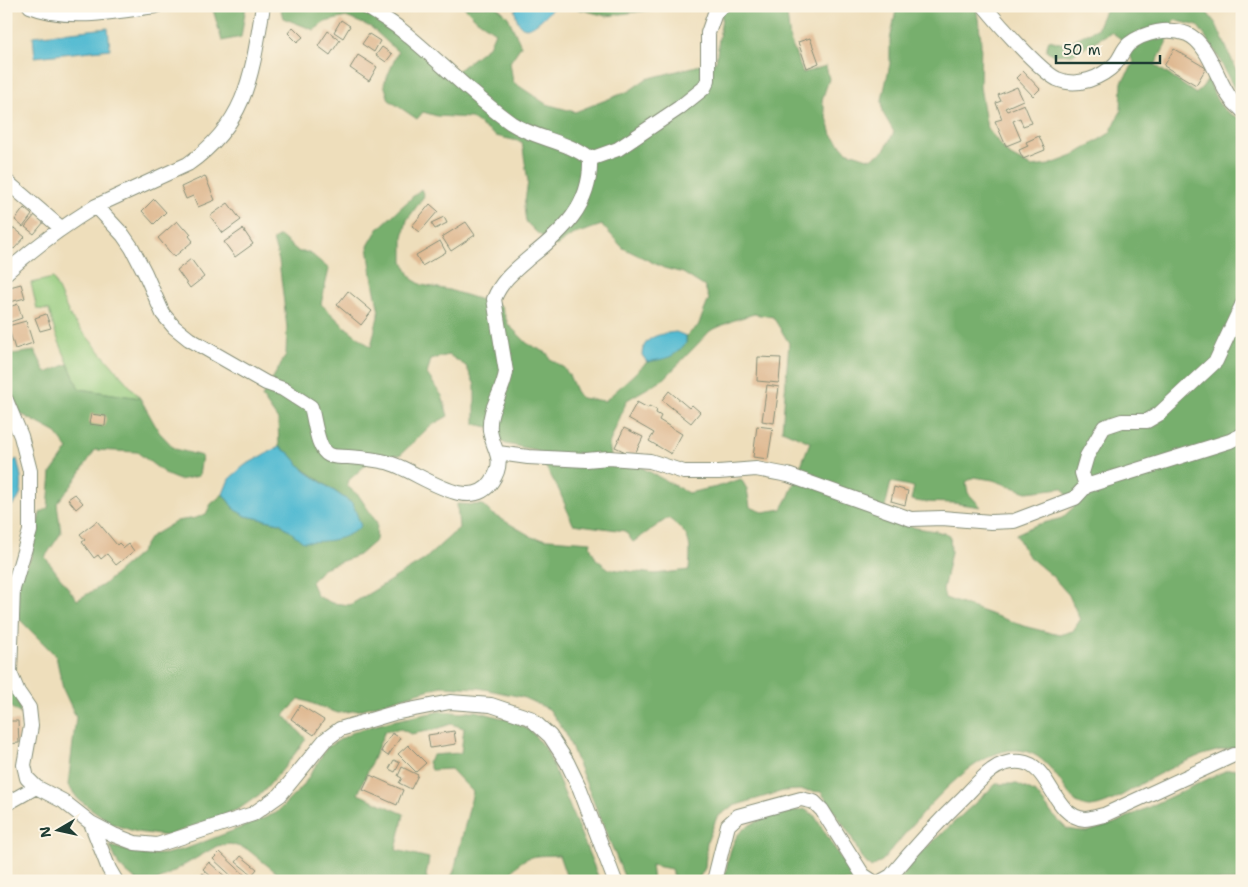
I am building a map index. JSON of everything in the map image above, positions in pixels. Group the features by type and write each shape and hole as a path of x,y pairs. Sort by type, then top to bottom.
{"street":[{"path":"30,6 41,11 77,14 156,6"},
{"path":"6,273 33,248 96,206 188,164 202,155 227,128 245,94 251,74 263,6"},
{"path":"366,6 399,28 467,89 512,124 551,142 579,151 590,160"},
{"path":"590,160 618,149 679,108 704,88 708,80 708,33 716,13 723,6"},
{"path":"984,6 1036,62 1057,78 1066,81 1090,80 1106,72 1117,61 1128,45 1140,37 1174,31 1187,34 1197,40 1232,100 1242,110"},
{"path":"96,206 132,248 163,314 174,327 189,339 266,383 283,388 311,407 322,449 330,456 387,462 412,472 444,489 461,494 473,494 484,489 492,482 498,469 498,453 490,431 491,413 504,383 506,372 494,299 497,290 512,272 550,242 570,220 582,201 590,174 590,160"},
{"path":"6,181 61,228"},
{"path":"1086,486 1082,473 1087,456 1104,427 1122,421 1147,420 1159,414 1216,361 1242,305"},
{"path":"6,400 21,436 30,471 30,532 13,589 10,673 18,692 29,708 31,726 24,765 27,778 36,787 63,800 91,824 135,843 157,845 253,814 280,795 325,740 340,729 394,713 450,702 491,705 530,718 550,736 567,762 580,789 615,881"},
{"path":"498,453 528,457 586,460 609,458 650,461 684,472 756,469 788,475 911,519 942,518 990,522 1014,521 1075,498 1086,486 1230,441 1242,435"},
{"path":"882,881 891,876 934,826 991,770 1004,764 1022,762 1032,766 1043,776 1061,806 1076,816 1086,819 1104,815 1234,755 1242,755"},
{"path":"6,804 36,787"},
{"path":"714,881 728,825 743,815 801,799 814,802 822,810 863,876 872,881"},
{"path":"91,824 109,869 116,881"}],"green space":[{"path":"212,6 246,6 241,37 222,41"},
{"path":"283,6 349,6 390,26 448,78 489,46 495,32 476,19 464,7 495,6 508,17 521,46 510,62 513,82 546,104 575,112 629,91 646,79 716,61 722,17 711,6 786,6 790,40 803,73 826,66 829,79 822,100 832,135 846,151 871,159 884,151 894,132 883,113 882,100 890,64 890,40 897,6 972,6 977,12 981,39 980,87 987,128 1009,155 1031,167 1049,165 1073,156 1110,133 1121,111 1122,82 1134,63 1120,38 1111,32 1073,54 1053,55 1046,50 1049,40 1064,44 1097,29 1107,6 1202,6 1216,24 1238,74 1242,77 1242,97 1237,94 1214,49 1198,26 1174,20 1165,46 1155,65 1196,94 1209,79 1216,99 1223,109 1242,119 1242,747 1205,754 1157,775 1113,800 1091,807 1080,805 1068,793 1053,771 1037,756 1028,752 1009,750 988,757 968,770 928,807 883,860 871,868 861,857 851,836 821,792 783,791 733,806 717,817 707,842 705,868 698,880 675,881 671,869 651,865 653,881 626,881 566,734 549,709 522,697 479,688 441,686 360,710 338,713 300,699 284,715 306,739 263,792 239,809 167,836 137,832 112,824 78,799 68,785 76,717 63,689 56,656 18,618 6,618 6,581 26,566 31,558 40,513 48,508 51,473 68,449 55,432 21,414 6,381 6,335 12,354 35,351 46,373 68,364 79,389 140,398 159,432 175,449 202,456 199,476 179,480 167,475 137,452 95,450 72,485 57,503 61,533 45,557 77,600 103,585 140,553 150,537 177,521 196,518 206,514 211,504 223,494 235,510 246,516 280,523 303,541 353,504 301,467 289,453 279,447 278,420 262,397 286,355 287,328 279,261 273,240 280,236 299,252 309,252 329,269 321,304 344,326 371,347 379,312 368,246 378,229 421,189 424,196 407,220 403,237 403,262 412,279 422,285 449,290 501,306 508,324 528,344 547,353 550,359 564,368 581,398 605,401 647,362 656,360 686,343 686,336 698,326 709,299 705,287 683,273 664,268 623,248 602,225 572,235 556,246 536,232 526,222 524,207 528,182 522,142 496,136 471,118 437,116 423,112 417,119 389,100 384,84 398,52 371,27 346,17 325,22 314,30 283,18 281,10","holes":["754,314 773,317 789,343 782,430 810,442 782,509 763,512 750,507 747,489 741,479 717,487 688,493 639,466 613,467 609,444 627,400 665,378 710,331 734,320","449,355 466,366 475,385 475,424 498,429 498,440 506,444 536,450 559,490 573,524 625,531 633,542 668,518 686,535 690,546 689,570 655,574 609,569 596,559 590,546 591,542 534,538 491,513 483,505 457,504 459,528 424,560 350,605 332,603 317,596 311,582 323,568 359,555 376,540 377,523 359,496 347,486 349,480 378,454 400,455 430,426 448,416 442,396 427,374 431,359","974,477 993,480 1027,492 1062,488 1075,506 1062,518 1036,525 1016,534 1027,555 1052,576 1069,595 1080,620 1073,631 1059,635 1027,627 945,598 943,590 951,552 950,535 916,528 883,516 891,482 914,487 911,500 981,507 968,493 966,482"]},
{"path":"573,6 679,6 606,16"},
{"path":"53,278 71,318 140,398 79,389 55,332 49,310 37,309 31,283"},
{"path":"6,679 17,698 21,714 6,704"},
{"path":"442,711 461,713 476,711 513,721 531,731 547,751 600,881 568,881 559,855 528,858 517,866 506,881 449,881 454,871 473,792 451,769 431,770 428,762 433,755 461,753 464,728 451,724 411,734 401,729 385,731 358,794 404,814 396,850 429,858 426,876 429,881 287,881 247,849 230,844 217,846 157,881 137,881 119,866 110,846 144,855 166,854 188,848 248,825 276,813 303,786 327,747 355,731 391,721"},
{"path":"1242,768 1242,881 898,881 916,857 996,784 1017,784 1036,793 1052,814 1067,829 1087,832 1115,823 1227,770"},
{"path":"804,809 814,815 855,881 724,881 732,846 737,836 743,830 758,821"}],"water":[{"path":"519,6 555,6 538,23 526,28 521,26 518,20 515,10"},
{"path":"108,28 110,49 35,57 33,36"},
{"path":"676,332 686,336 686,343 669,357 647,362 642,355 645,344 658,335"},
{"path":"279,447 289,453 305,471 353,504 361,526 341,538 327,541 303,542 280,523 246,516 235,510 223,494 229,479 245,465"},
{"path":"17,459 22,486 21,493 14,504 8,508 6,506 6,466"}],"building":[{"path":"341,20 350,26 343,38 334,32"},
{"path":"293,27 303,37 297,42 288,33"},
{"path":"328,31 340,40 330,55 318,46"},
{"path":"369,34 380,41 374,52 362,44"},
{"path":"810,38 819,63 807,68 798,42"},
{"path":"382,47 392,54 386,62 376,55"},
{"path":"1174,49 1206,68 1196,85 1164,66"},
{"path":"358,55 377,67 369,81 350,68"},
{"path":"1023,71 1040,89 1033,96 1016,78"},
{"path":"1017,87 1023,100 1005,108 1007,111 1024,104 1032,123 1023,126 1020,118 1013,121 1021,140 1006,146 995,121 1002,119 996,103 1001,101 998,95"},
{"path":"1039,136 1045,150 1023,159 1019,150 1028,146 1026,142"},
{"path":"205,176 215,200 198,207 193,196 186,199 181,187"},
{"path":"154,199 166,212 154,224 142,211"},
{"path":"228,203 241,220 223,233 210,216"},
{"path":"430,204 438,211 420,232 412,226"},
{"path":"24,208 32,215 23,227 15,220"},
{"path":"35,215 44,222 34,234 25,227"},
{"path":"444,217 447,223 435,229 431,223"},
{"path":"177,221 191,234 189,236 193,241 174,257 158,238"},
{"path":"466,222 475,235 451,251 442,237"},
{"path":"14,228 25,237 14,249 6,243 6,237"},
{"path":"243,229 253,244 235,257 224,242"},
{"path":"440,241 446,252 422,266 416,255"},
{"path":"191,259 204,277 190,288 177,270"},
{"path":"21,284 25,298 10,302 6,288"},
{"path":"348,291 372,311 361,325 337,305"},
{"path":"18,304 22,318 10,322 6,308"},
{"path":"46,314 51,328 40,331 35,318"},
{"path":"26,321 33,343 15,349 8,326"},
{"path":"758,357 781,358 779,383 757,381"},
{"path":"767,385 779,387 774,423 762,421"},
{"path":"669,391 689,408 692,405 700,412 691,423 662,400"},
{"path":"637,402 657,410 656,413 661,416 659,420 682,434 671,454 649,441 654,433 628,418"},
{"path":"91,414 106,416 105,426 89,424"},
{"path":"757,426 773,428 768,459 753,457"},
{"path":"624,428 643,437 634,456 615,447"},
{"path":"894,487 908,491 905,505 891,501"},
{"path":"75,494 83,503 76,509 68,499"},
{"path":"97,521 117,545 119,543 124,548 129,544 134,551 116,565 107,554 101,559 98,555 94,558 82,542 85,540 80,534"},
{"path":"300,705 324,720 314,735 291,719"},
{"path":"6,721 18,721 19,743 6,744"},
{"path":"454,731 456,744 430,748 428,735"},
{"path":"392,733 400,738 388,756 381,751"},
{"path":"408,745 426,763 416,772 398,754"},
{"path":"394,760 400,763 395,772 389,769"},
{"path":"402,767 418,775 411,789 399,783 402,778 398,776"},
{"path":"370,775 403,790 397,805 363,790"},
{"path":"220,852 251,881 237,881 213,859"},
{"path":"241,856 257,869 252,875 236,862"},
{"path":"209,862 230,881 216,881 203,869"},
{"path":"203,873 212,881 197,881"}]}
